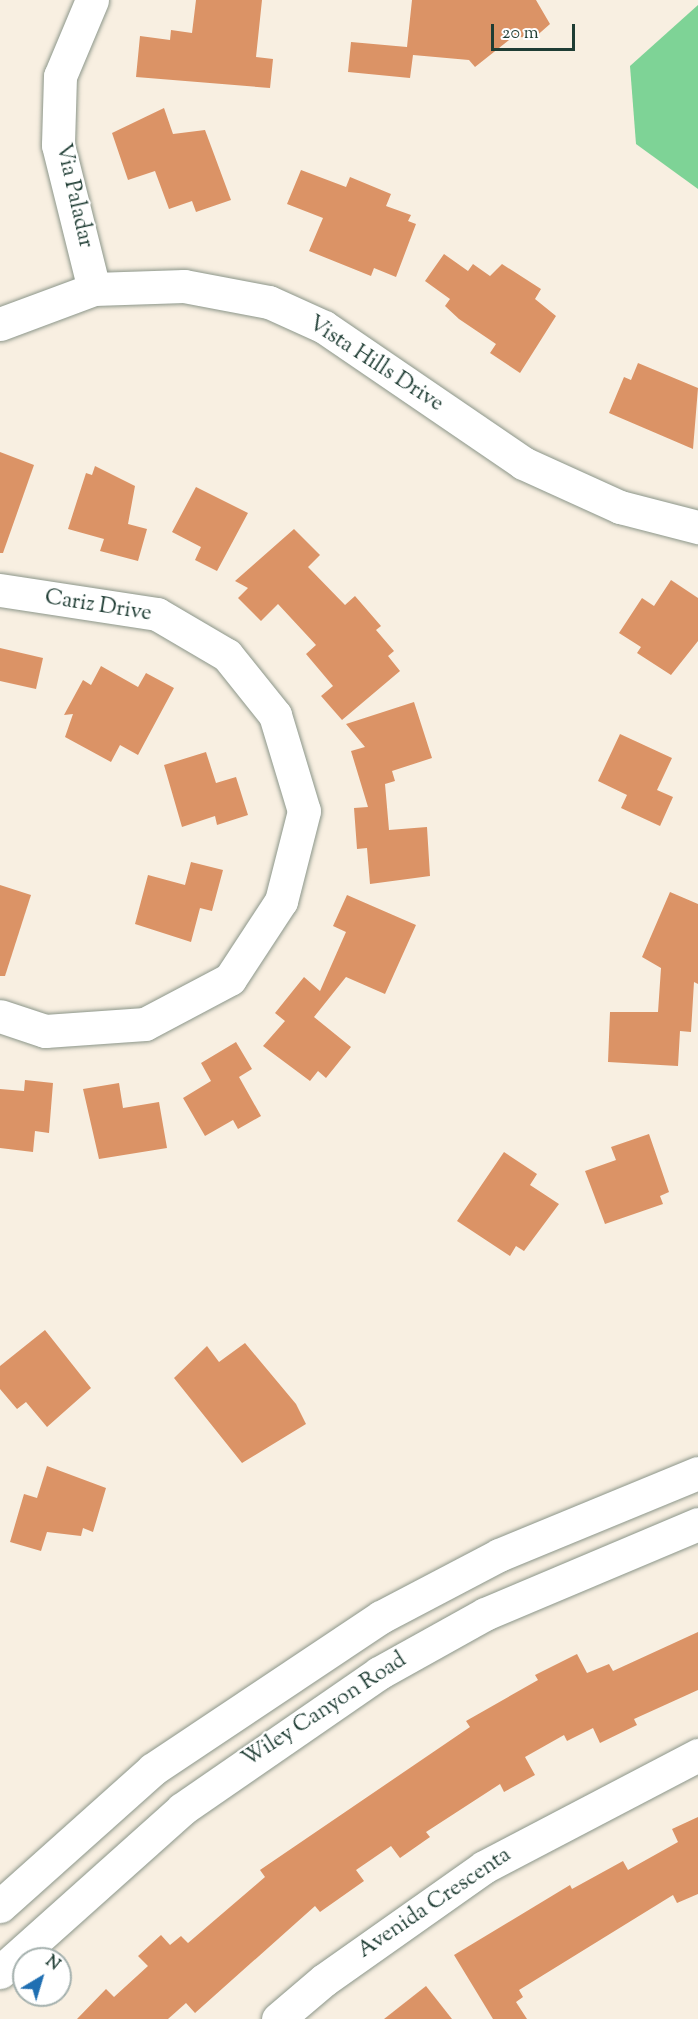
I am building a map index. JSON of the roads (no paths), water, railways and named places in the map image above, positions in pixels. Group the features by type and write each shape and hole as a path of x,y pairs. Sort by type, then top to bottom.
{"street":[{"name":"Via Paladar","path":"92,0 60,76 58,145 94,289"},
{"name":"Vista Hills Drive","path":"0,324 94,289 184,286 269,302 324,327 523,463 620,507 698,527"},
{"name":"Cariz Drive","path":"0,590 157,614 227,655 275,715 303,811 281,902 230,979 146,1024 45,1031 0,1016"},
{"path":"0,1906 153,1769 381,1617 499,1555 698,1473"},
{"name":"Wiley Canyon Road","path":"0,1972 182,1809 379,1673 485,1614 698,1524"},
{"name":"Avenida Crescenta","path":"278,2019 324,1980 484,1868 698,1755"}]}
